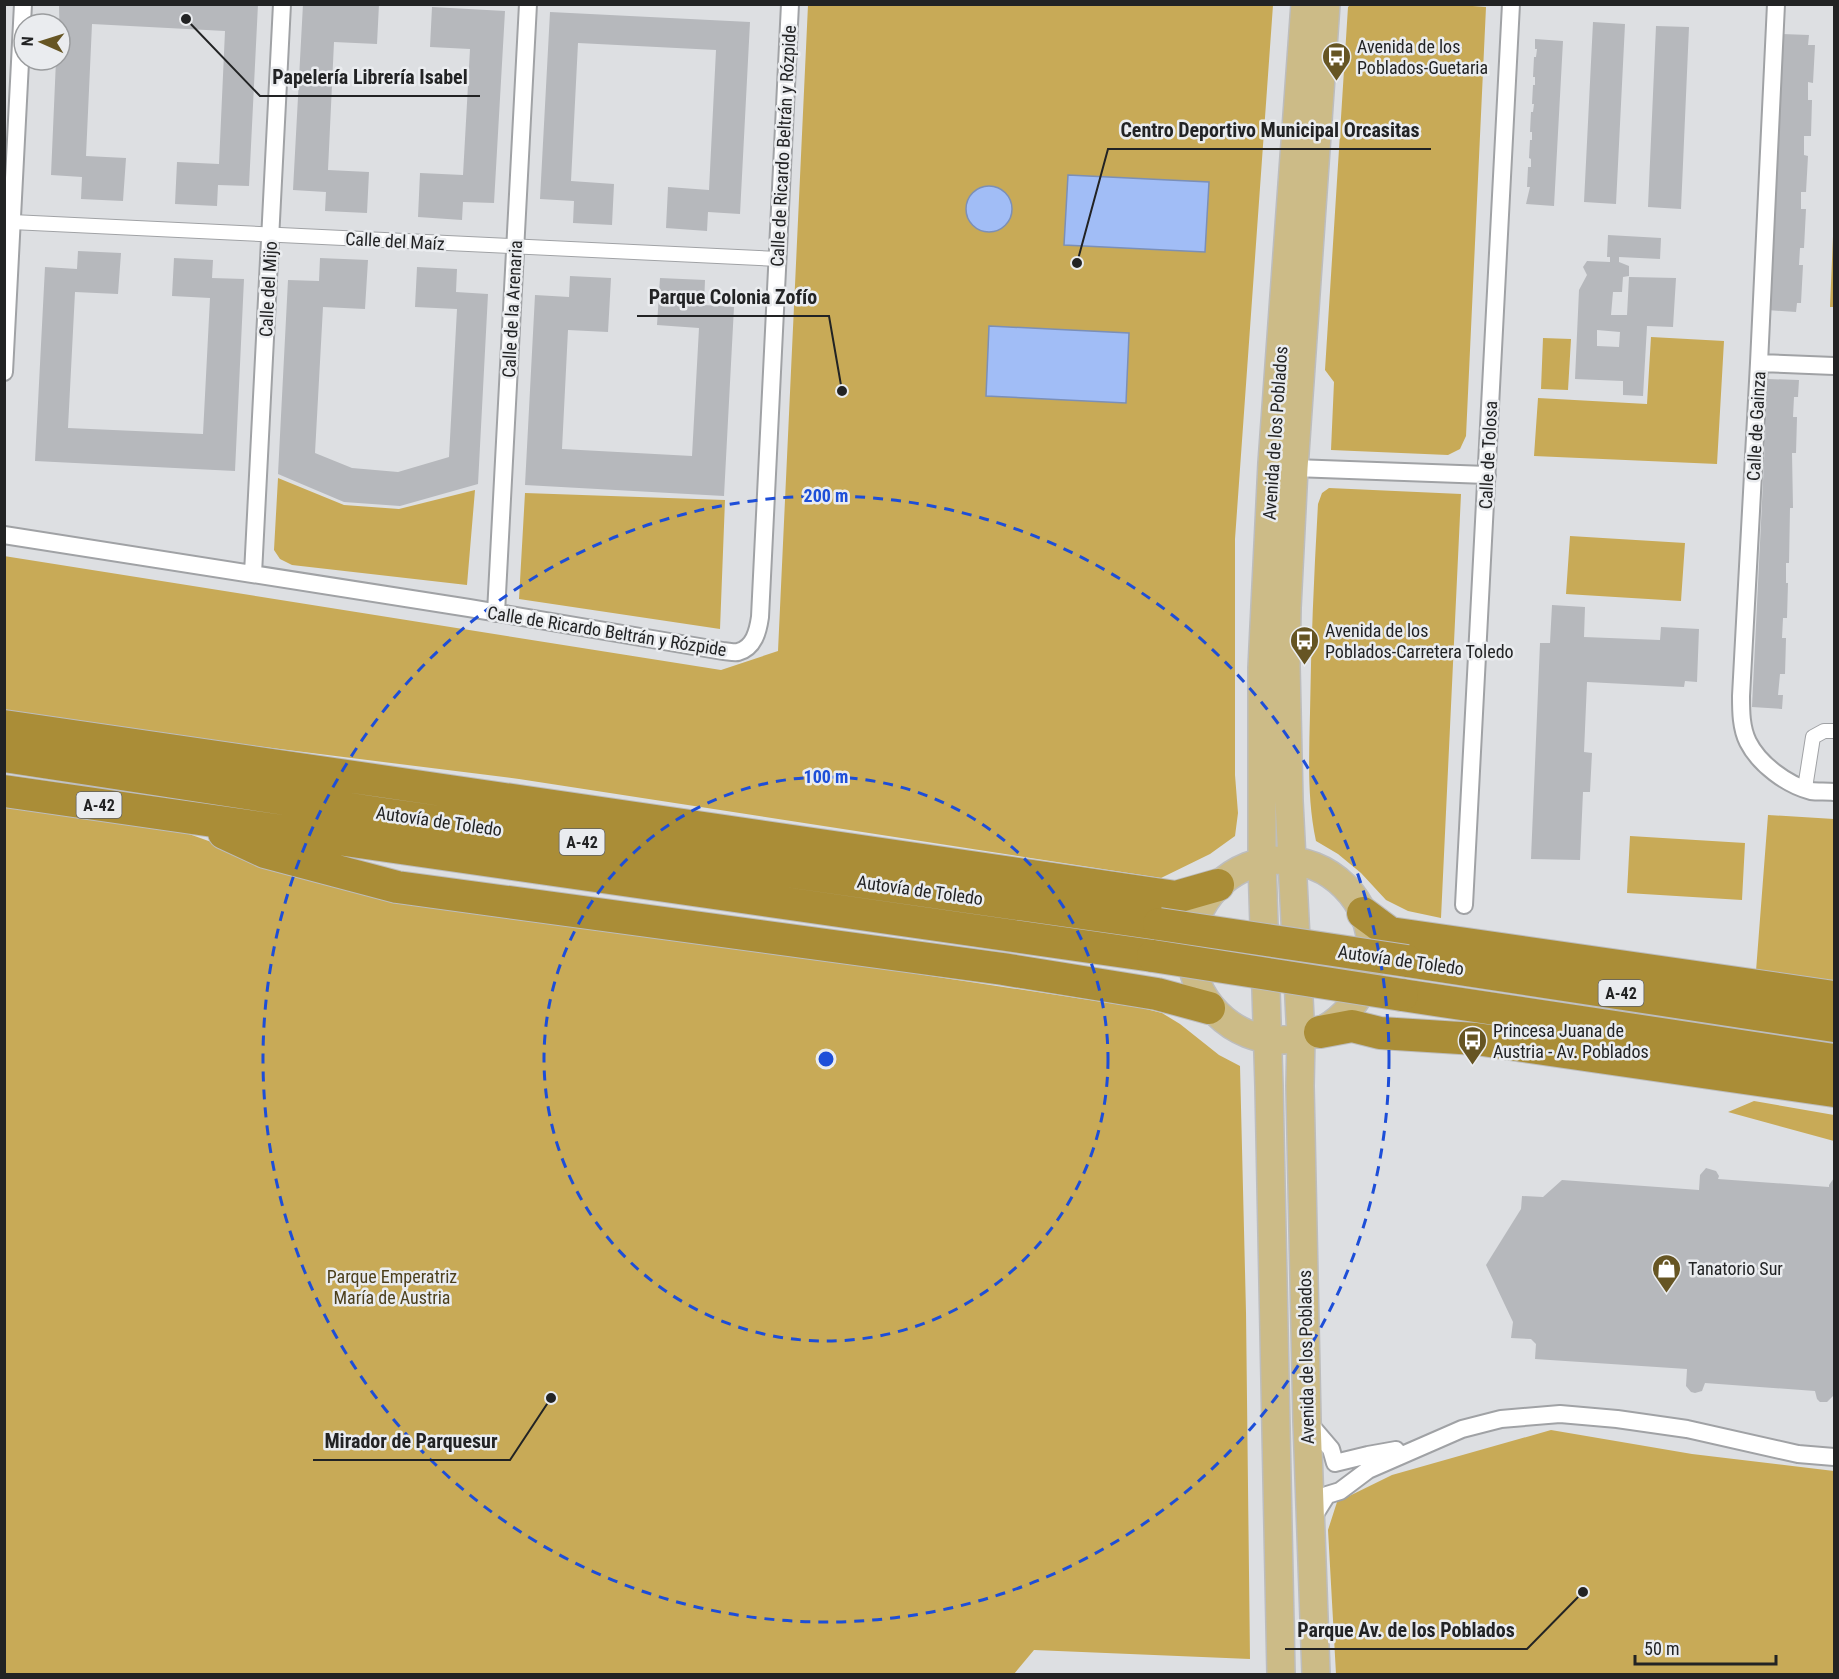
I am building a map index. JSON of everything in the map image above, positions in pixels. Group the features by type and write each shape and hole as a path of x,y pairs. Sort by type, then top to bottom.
{"highway":[{"path":"4,726 1176,897 1218,885"},
{"name":"Autovía de Toledo","path":"4,756 389,814 1159,924 1834,1026"},
{"name":"Autovía de Toledo","path":"4,791 1153,956 1834,1060"},
{"path":"194,819 266,852 397,887 1003,969 1157,994 1209,1008"},
{"path":"1363,913 1390,933 1834,997"},
{"path":"1310,1035 1352,1026 1380,1033 1476,1040 1834,1091"}],"main road":[{"name":"Avenida de los Poblados","path":"1281,1674 1262,862 1262,668 1273,452 1305,4"},
{"name":"Avenida de los Poblados","path":"1316,1674 1307,1421 1300,1086 1310,1035 1292,860 1286,666 1294,468 1326,4"},
{"path":"1292,860 1329,873 1354,897 1363,913 1370,935 1371,958 1362,990 1345,1014 1310,1035 1267,1039 1245,1033 1227,1024 1209,1008 1194,974 1191,957 1192,934 1197,916 1206,899 1218,885 1238,870 1262,862 1292,860"},
{"name":"Avenida de los Poblados","path":"1278,1477 1288,1539 1297,1674"}],"street":[{"path":"4,372 23,4"},
{"name":"Calle del Mijo","path":"253,574 282,4"},
{"name":"Calle de la Arenaria","path":"496,613 528,4"},
{"name":"Calle de Ricardo Beltrán y Rózpide","path":"4,535 723,651 738,652 750,645 758,634 760,617 790,4"},
{"name":"Calle de Tolosa","path":"1464,905 1511,4"},
{"name":"Calle de Gainza","path":"1776,4 1741,696 1742,718 1748,741 1758,757 1776,774 1811,791 1834,792"},
{"name":"Calle del Maíz","path":"12,222 778,259"},
{"path":"1759,363 1834,366"},
{"path":"1294,468 1487,475"},
{"path":"1805,788 1813,737 1824,731 1834,731"},
{"path":"1310,1522 1327,1495 1340,1491 1368,1470 1462,1430 1501,1419 1560,1414 1617,1419 1686,1429 1798,1454 1834,1457"},
{"path":"1307,1421 1332,1449 1335,1463 1418,1447"}],"green space":[{"path":"1351,4 1446,4 1486,7 1466,436 1460,449 1448,455 1331,450 1334,382 1325,370 1348,7"},
{"path":"808,5 1273,5 1235,539 1235,775 1238,813 1235,836 1210,854 1161,878 519,779 80,724 5,710 4,556 721,670 778,651"},
{"path":"1834,213 1834,307 1830,307"},
{"path":"1651,337 1724,341 1717,464 1534,456 1538,398 1647,404"},
{"path":"1543,338 1571,339 1568,390 1541,389"},
{"path":"278,478 344,505 399,509 475,490 467,585 292,565 280,559 274,550"},
{"path":"1329,488 1461,494 1441,918 1408,911 1386,900 1361,873 1338,854 1316,841 1309,777 1310,687 1318,504 1322,493"},
{"path":"525,493 725,500 720,629 519,599"},
{"path":"1570,536 1685,543 1681,601 1566,594"},
{"name":"Parque Emperatriz María de Austria","path":"4,805 189,834 287,869 386,893 1142,1008 1162,1013 1180,1024 1219,1055 1240,1066 1246,1312 1250,1659 1034,1650 1014,1674 5,1674"},
{"path":"1768,815 1834,819 1834,982 1756,971"},
{"path":"1630,836 1745,843 1742,900 1627,893"},
{"path":"1754,1101 1834,1115 1834,1141 1728,1112"},
{"path":"1551,1430 1692,1454 1834,1471 1834,1674 1336,1674 1328,1530 1337,1502 1392,1475"}],"water":[{"path":"1068,175 1209,182 1205,252 1064,245"},
{"path":"989,186 1005,193 1012,209 1005,225 989,232 973,225 966,209 973,193"},
{"path":"989,326 1129,333 1126,403 986,396"}],"building":[{"path":"59,4 258,4 249,186 218,185 217,206 175,204 177,162 219,164 225,31 92,24 86,156 126,158 123,201 81,199 82,177 51,175 55,72 72,72 72,12 59,12"},
{"path":"303,4 379,4 377,44 334,42 328,170 369,172 367,213 325,211 326,192 293,190"},
{"path":"432,7 505,11 494,203 463,202 462,220 418,217 420,173 463,175 470,49 430,47"},
{"path":"550,12 750,22 740,214 708,212 707,231 666,228 668,187 709,190 716,50 578,43 571,181 614,184 612,225 573,223 574,201 540,199"},
{"path":"1593,22 1625,24 1616,204 1584,202"},
{"path":"1656,26 1689,27 1681,209 1648,207"},
{"path":"1782,34 1809,35 1808,45 1815,45 1813,83 1808,82 1808,100 1812,100 1811,136 1804,136 1804,155 1808,156 1806,192 1801,192 1801,209 1806,209 1804,248 1800,248 1799,265 1803,265 1801,303 1797,303 1796,312 1767,310"},
{"path":"1535,39 1563,41 1554,206 1526,204 1530,187 1527,187 1528,167 1531,167 1529,158 1530,140 1532,140 1531,112 1533,112 1534,104 1532,104 1533,85 1535,85 1534,57 1536,57 1537,49 1535,49"},
{"path":"1608,235 1661,238 1660,259 1619,257 1619,262 1629,266 1629,276 1623,277 1622,292 1613,292 1611,315 1627,315 1629,277 1676,278 1673,327 1647,326 1643,396 1623,395 1623,381 1575,379 1579,290 1587,275 1583,267 1587,261 1610,262 1610,257 1607,257","holes":["1597,330 1620,332 1619,347 1597,346"]},
{"path":"78,251 121,253 118,294 75,292 68,428 203,434 210,298 172,296 174,258 213,260 212,278 244,279 235,471 35,461 45,267 77,269"},
{"path":"320,258 368,260 365,309 323,307 315,453 352,468 398,472 449,457 457,309 415,307 417,267 457,269 456,292 488,294 478,484 400,506 344,502 278,474 288,280 319,281"},
{"path":"570,276 611,278 608,332 568,330 562,449 692,456 699,328 657,325 660,278 705,280 704,305 734,307 724,496 525,485 535,295 569,297"},
{"path":"1768,379 1799,380 1798,397 1794,397 1793,417 1797,417 1796,453 1792,453 1793,508 1790,508 1789,563 1786,563 1787,618 1783,618 1782,638 1786,638 1785,674 1780,674 1778,695 1783,695 1782,709 1752,707"},
{"path":"1552,605 1585,607 1584,637 1660,640 1661,627 1699,629 1697,682 1685,681 1684,687 1587,682 1584,752 1592,753 1590,792 1583,792 1580,860 1531,859 1540,643 1550,643"},
{"name":"Tanatorio Sur","path":"1706,1168 1716,1171 1718,1179 1829,1187 1834,1178 1834,1395 1827,1402 1820,1402 1815,1391 1705,1383 1702,1391 1695,1393 1686,1386 1687,1369 1535,1359 1536,1344 1531,1339 1511,1338 1513,1322 1486,1265 1521,1209 1522,1196 1543,1197 1562,1180 1699,1190 1700,1175"}],"place":[{"name":"Papelería Librería Isabel","path":"186,19"},
{"name":"Avenida de los Poblados-Guetaria","path":"1336,82"},
{"name":"Centro Deportivo Municipal Orcasitas","path":"1077,263"},
{"name":"Parque Colonia Zofío","path":"842,391"},
{"name":"Avenida de los Poblados-Carretera Toledo","path":"1304,666"},
{"name":"Princesa Juana de Austria - Av. Poblados","path":"1472,1066"},
{"name":"Tanatorio Sur","path":"1667,1294"},
{"name":"Mirador de Parquesur","path":"551,1398"},
{"name":"Parque Av. de los Poblados","path":"1583,1592"}]}
